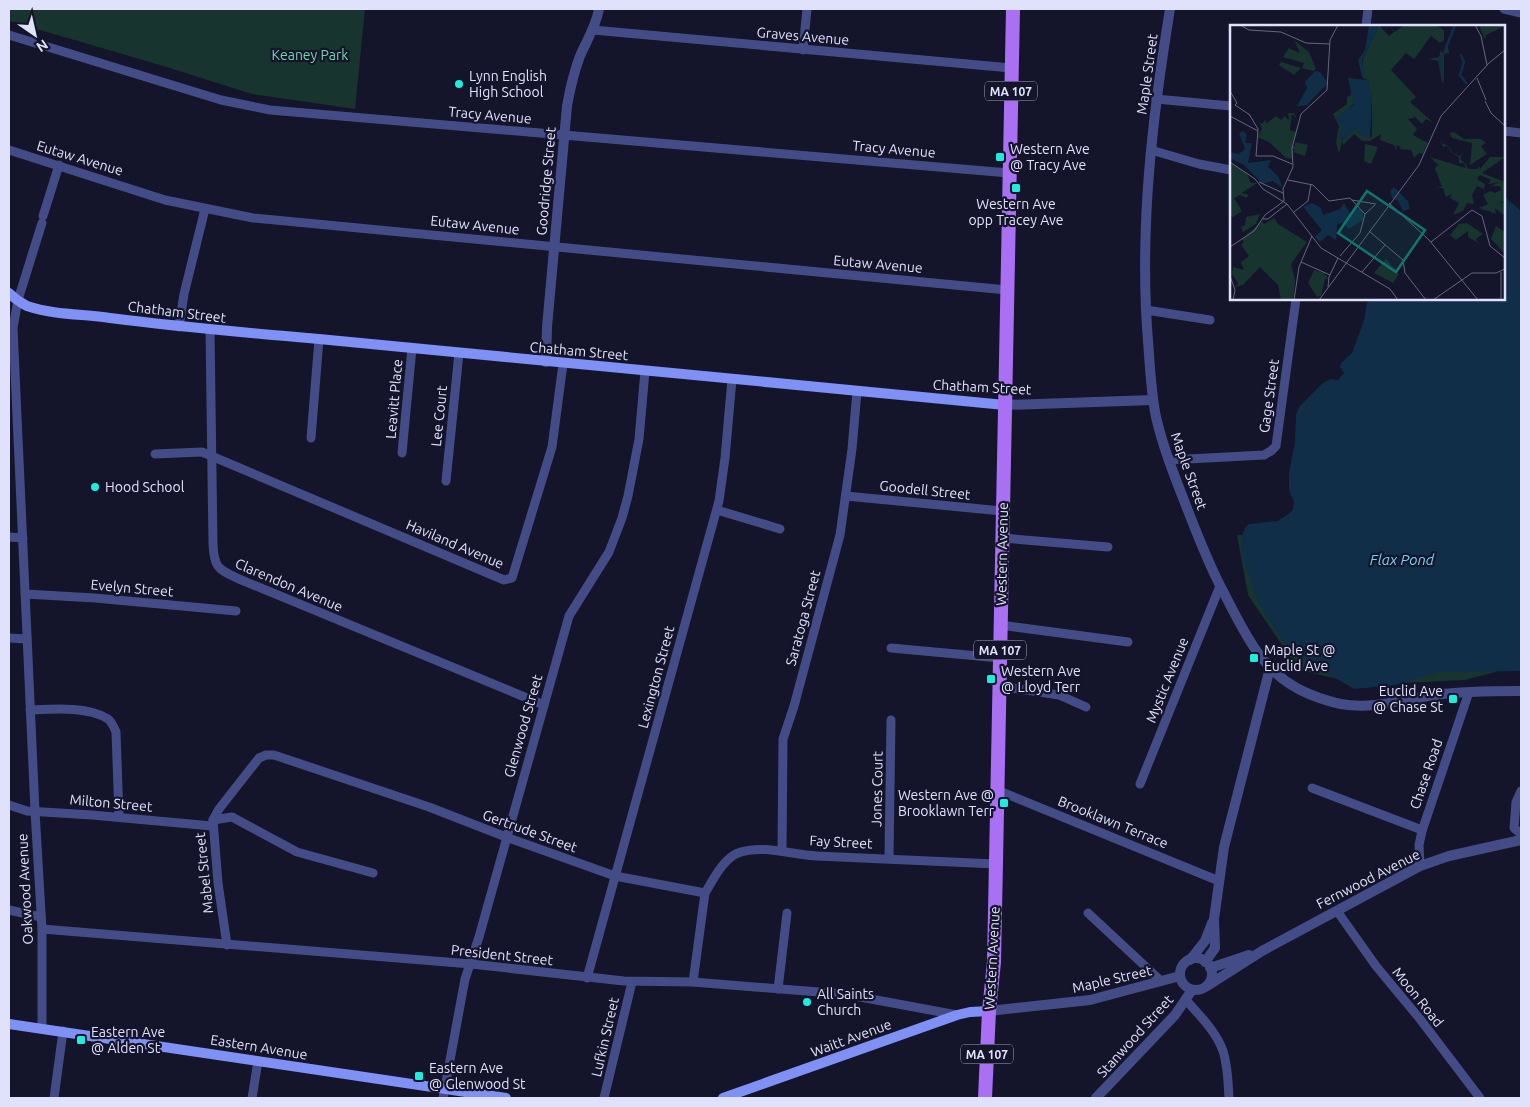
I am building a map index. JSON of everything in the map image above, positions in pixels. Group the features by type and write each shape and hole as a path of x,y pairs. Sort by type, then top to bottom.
{"main road":[{"name":"Western Avenue","path":"985,1098 989,1011 994,962 1013,9"},
{"name":"Chatham Street","path":"9,293 26,305 67,314 210,330 1005,405"},
{"name":"Waitt Avenue","path":"723,1098 957,1015 989,1011"},
{"name":"Eastern Avenue","path":"9,1024 258,1061 444,1094 506,1098"}],"street":[{"name":"Goodridge Street","path":"546,362 554,247 570,90 580,57 593,30 599,9"},
{"path":"803,50 808,9"},
{"name":"Maple Street","path":"1170,9 1150,150 1146,216 1146,310 1153,400 1162,440 1169,460 1220,586 1248,638 1270,668 1293,687 1340,704 1364,706 1434,695 1469,692 1521,692"},
{"path":"1366,25 1368,9"},
{"path":"1504,9 1521,12"},
{"name":"Graves Avenue","path":"593,30 1012,68"},
{"name":"Tracy Avenue","path":"9,35 214,98 270,110 1009,173"},
{"path":"1156,99 1230,106"},
{"path":"1505,131 1521,133"},
{"name":"Eutaw Avenue","path":"9,150 165,200 253,218 1007,290"},
{"path":"1150,150 1199,164 1230,170"},
{"name":"Oakwood Avenue","path":"42,1028 42,929 23,538 14,430 13,328 18,300 59,166"},
{"path":"179,326 184,294 205,209"},
{"name":"Gage Street","path":"1169,460 1264,455 1272,452 1276,446 1296,300"},
{"path":"1146,310 1210,320"},
{"name":"Clarendon Avenue","path":"210,330 214,558 218,569 544,705"},
{"path":"311,438 319,339"},
{"name":"Leavitt Place","path":"402,453 412,348"},
{"name":"Lee Court","path":"446,481 459,353"},
{"name":"Haviland Avenue","path":"211,456 509,580 512,578 552,447 563,364"},
{"name":"Glenwood Street","path":"444,1094 465,979 471,964 569,616 609,552 622,518 628,496 638,439 645,370"},
{"name":"Lexington Street","path":"586,978 717,510 724,475 732,379"},
{"name":"Saratoga Street","path":"782,851 783,739 794,706 840,535 857,391"},
{"name":"Chatham Street","path":"1005,405 1153,400"},
{"path":"154,454 202,452 211,456"},
{"name":"Goodell Street","path":"846,496 1002,511"},
{"path":"717,510 780,529"},
{"path":"9,537 23,538"},
{"path":"1002,538 1108,547"},
{"name":"Mystic Avenue","path":"1140,784 1220,586"},
{"name":"Evelyn Street","path":"25,594 95,598 236,611"},
{"path":"1000,625 1128,642"},
{"path":"9,638 27,639"},
{"path":"892,648 1000,658"},
{"path":"1231,960 1225,959 1218,954 1216,948 1214,919 1219,881 1224,847 1270,668"},
{"path":"999,686 1059,696 1086,707"},
{"name":"Chase Road","path":"1420,866 1419,845 1422,830 1469,692"},
{"path":"30,710 73,710 92,713 108,719 116,732 119,817"},
{"name":"Jones Court","path":"889,858 891,720"},
{"name":"Gertrude Street","path":"263,756 274,755 283,757 429,807 615,876 705,893"},
{"name":"Mabel Street","path":"227,945 218,883 213,823 219,809 252,766 263,756"},
{"path":"1312,788 1422,830"},
{"name":"Brooklawn Terrace","path":"997,790 1219,881"},
{"path":"1521,791 1516,802 1514,828 1521,834"},
{"name":"Milton Street","path":"9,805 35,812 213,823 232,817 297,852 372,873"},
{"name":"Fernwood Avenue","path":"1207,986 1262,951 1420,866 1449,856 1521,840"},
{"name":"Fay Street","path":"705,893 720,869 729,859 737,853 758,850 782,851 815,856 996,864"},
{"path":"693,982 705,893"},
{"path":"9,910 41,917"},
{"name":"Moon Road","path":"1337,910 1376,966 1420,1019 1480,1098"},
{"path":"778,988 788,913"},
{"path":"1088,913 1161,981"},
{"path":"1190,960 1200,959 1208,965 1212,977 1207,986 1202,989 1192,990 1184,985 1180,976 1182,967 1205,941 1214,919"},
{"name":"President Street","path":"42,929 471,964 632,982 693,982 844,994 957,1015"},
{"path":"1208,965 1216,948"},
{"name":"Fernwood Avenue","path":"1208,965 1262,951"},
{"name":"Maple Street","path":"989,1011 1090,1000 1180,976"},
{"name":"Lufkin Street","path":"604,1098 632,982"},
{"name":"Stanwood Street","path":"1096,1098 1175,1015 1192,990"},
{"path":"1186,1000 1210,1028 1220,1044 1226,1062 1230,1098"},
{"path":"54,1098 63,1031"},
{"path":"252,1098 258,1061"}],"green space":[{"name":"Keaney Park","path":"9,9 365,9 355,109 252,94 9,21"},
{"path":"1267,534 1521,665 1465,680 1363,685 1299,670 1248,595 1237,535"}],"water":[{"name":"Flax Pond","path":"1505,197 1521,211 1521,671 1440,672 1396,685 1354,689 1298,656 1280,637 1257,599 1241,547 1242,536 1249,524 1278,521 1293,509 1294,502 1289,490 1289,473 1295,442 1296,415 1299,407 1323,383 1331,379 1338,380 1344,373 1340,367 1341,363 1352,353 1364,320 1367,303 1370,300 1505,300"}],"place":[{"name":"Lynn English High School","path":"459,84"},
{"name":"Western Ave @ Tracy Ave","path":"1000,157"},
{"name":"Western Ave opp Tracey Ave","path":"1016,188"},
{"name":"Hood School","path":"95,487"},
{"name":"Maple St @ Euclid Ave","path":"1254,658"},
{"name":"Western Ave @ Lloyd Terr","path":"991,679"},
{"name":"Euclid Ave @ Chase St","path":"1453,699"},
{"name":"Western Ave @ Brooklawn Terr","path":"1004,803"},
{"name":"All Saints Church","path":"807,1002"},
{"name":"Eastern Ave @ Alden St","path":"81,1040"},
{"name":"Eastern Ave @ Glenwood St","path":"419,1076"}]}
